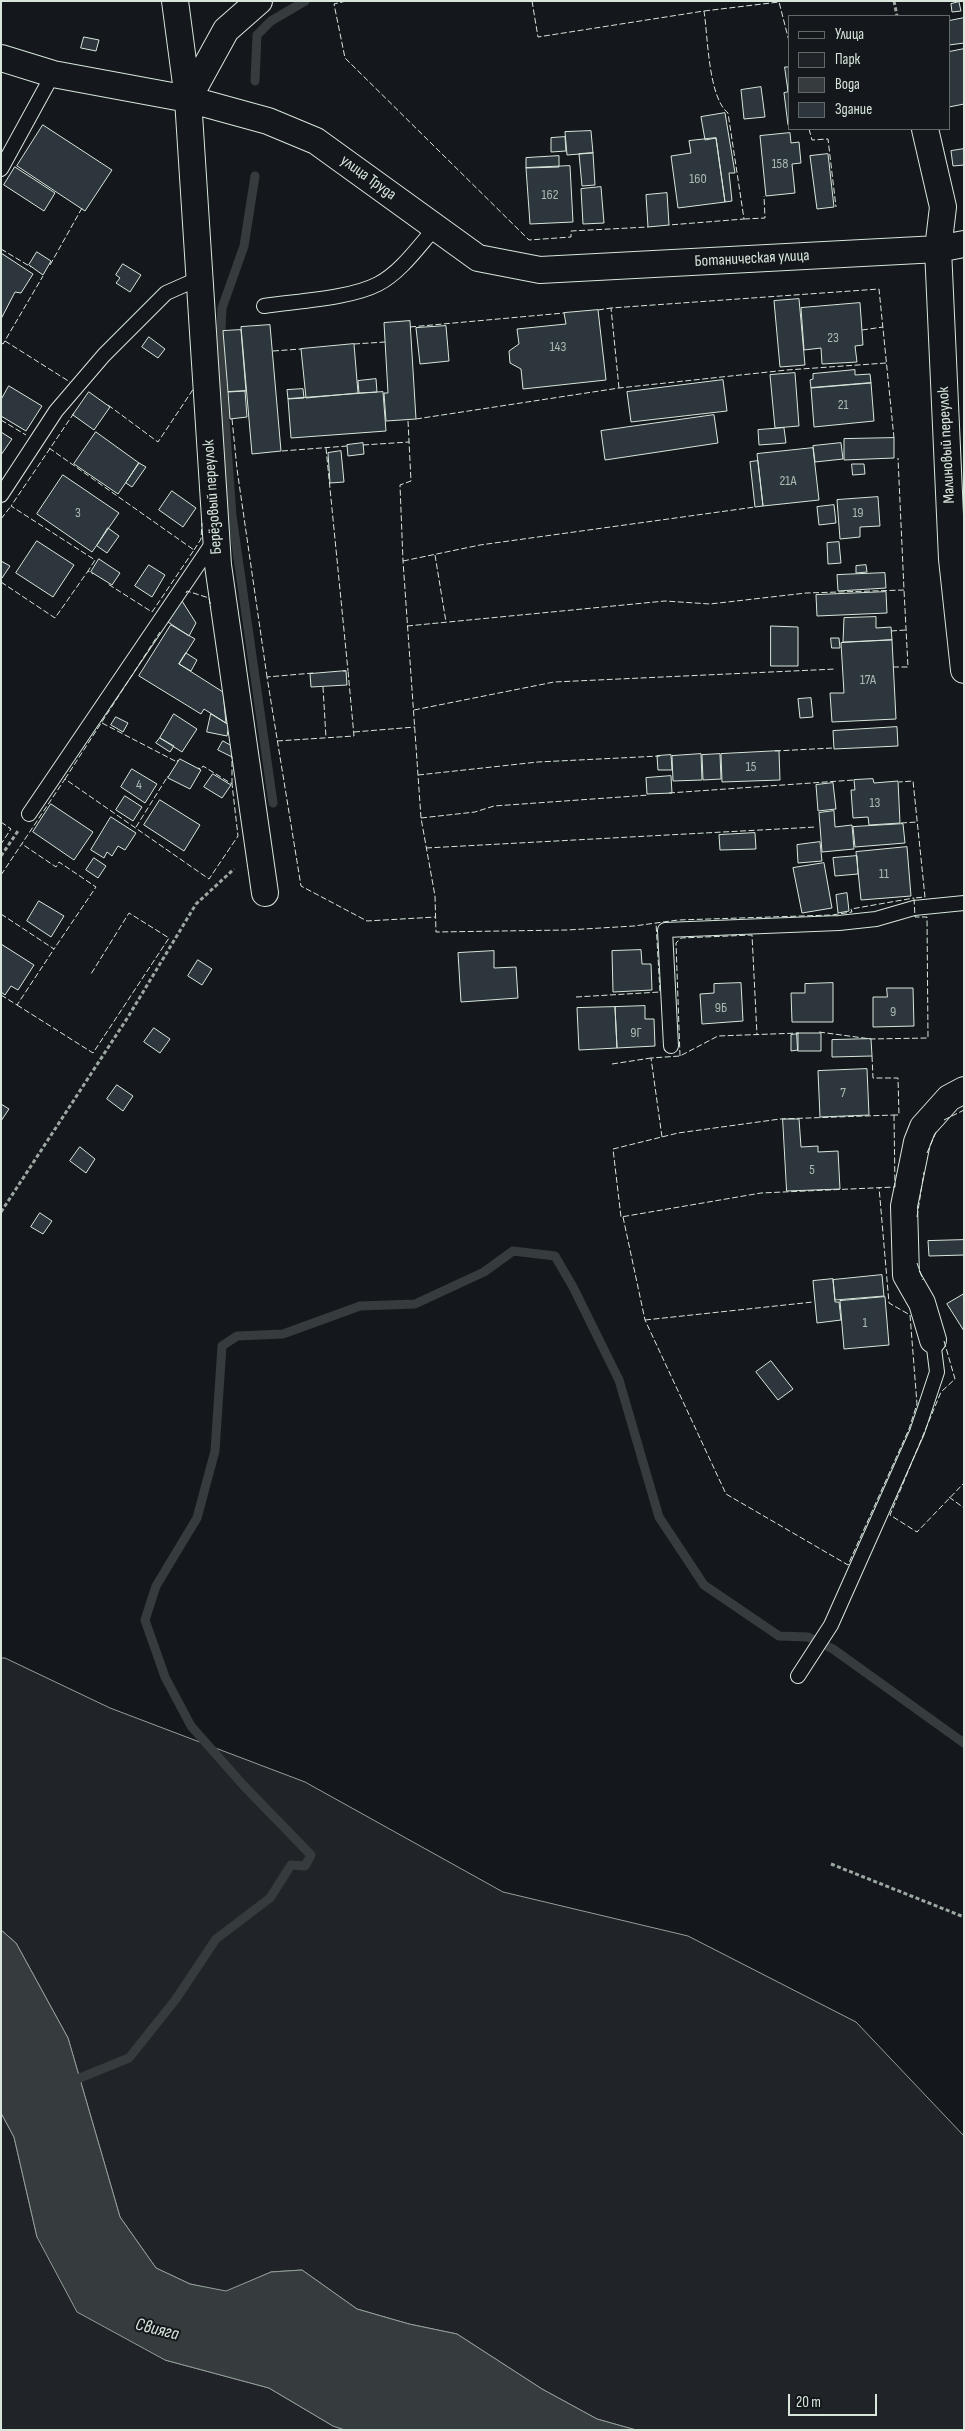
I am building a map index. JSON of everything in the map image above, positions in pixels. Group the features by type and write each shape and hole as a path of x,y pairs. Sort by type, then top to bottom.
{"street":[{"path":"174,1 188,98"},
{"path":"188,98 226,30 259,1"},
{"name":"улица Труда","path":"1,58 53,74 188,98 268,120 316,141 478,258 540,270"},
{"name":"Берёзовый переулок","path":"188,98 218,565 265,892"},
{"name":"Малиновый переулок","path":"926,130 943,208 938,249 952,559 964,670"},
{"name":"Ботаническая улица","path":"540,270 938,249 964,244"},
{"path":"933,1340 922,1303 906,1275 904,1206 916,1142 923,1127 949,1098 964,1090"}],"lane":[{"path":"1,170 53,74"},
{"path":"264,306 344,294 378,284 405,262 435,228"},
{"path":"1,495 56,411 104,355 166,292 200,278"},
{"path":"29,814 216,538"},
{"path":"671,1046 665,930 838,923 876,919 914,908 964,903"},
{"path":"798,1676 831,1625 917,1432 932,1392 937,1372 933,1340"}],"path":[{"path":"894,1 897,15"},
{"path":"1,856 29,814"},
{"path":"1,1212 128,1017 196,904 258,846"},
{"path":"831,1864 964,1917"}],"green space":[{"path":"1,1658 5,1658 110,1708 305,1782 503,1892 688,1936 856,2022 964,2136 964,2430 636,2430 597,2419 542,2389 457,2334 409,2324 357,2309 302,2270 271,2272 226,2292 190,2284 156,2268 120,2217 68,2038 16,1943 1,1930"},
{"path":"1,2113 14,2137 37,2237 165,2360 269,2388 333,2426 345,2430 1,2430"}],"water":[{"name":"Свияга","path":"1,1930 16,1943 68,2038 120,2217 156,2268 190,2284 226,2291 271,2272 302,2270 357,2309 409,2324 457,2334 542,2389 597,2419 636,2430 345,2430 333,2426 269,2388 165,2360 77,2312 37,2237 14,2137 1,2113"}],"building":[{"path":"959,2 961,11 952,12 951,4"},
{"path":"964,18 964,43 950,45 950,21"},
{"path":"84,37 99,40 96,51 81,48"},
{"path":"964,49 964,104 950,107 950,52"},
{"path":"785,67 788,67 788,91"},
{"path":"761,87 765,117 744,119 741,90"},
{"path":"788,92 788,125 784,93"},
{"path":"725,113 735,173 729,173 732,201 725,202 716,138 705,140 701,117"},
{"path":"43,125 112,170 85,211 17,166"},
{"path":"591,131 593,153 567,155 565,132"},
{"path":"790,133 791,143 799,142 801,163 792,164 795,193 766,196 760,136"},
{"path":"565,137 566,151 551,152 551,138"},
{"path":"716,138 725,202 678,208 671,156 691,153 689,141"},
{"path":"964,149 964,165 953,166 951,151"},
{"path":"593,153 595,185 582,186 579,154"},
{"path":"828,154 834,207 817,209 810,156"},
{"path":"559,156 559,167 526,168 526,158"},
{"path":"570,166 573,222 530,224 526,168"},
{"path":"15,167 55,193 44,211 4,185"},
{"path":"601,187 604,223 583,224 581,189"},
{"path":"667,193 669,225 648,227 646,195"},
{"path":"37,252 51,261 43,275 29,265"},
{"path":"1,253 33,274 21,293 15,292 1,319"},
{"path":"123,264 141,275 130,292 116,283 120,278 116,275"},
{"path":"799,299 805,365 780,367 774,301"},
{"path":"860,303 863,345 855,346 857,362 822,364 821,348 804,350 801,308"},
{"path":"598,310 606,380 523,389 521,369 510,363 509,351 519,344 517,329 566,324 564,313"},
{"path":"410,321 416,419 386,421 384,393 388,393 384,323"},
{"path":"270,325 281,451 252,454 241,327"},
{"path":"446,326 449,361 420,364 416,328"},
{"path":"241,330 246,391 228,392 223,331"},
{"path":"149,337 165,349 158,358 142,347"},
{"path":"354,344 358,393 306,398 301,349"},
{"path":"855,370 855,375 870,374 871,383 811,388 810,380 813,379 813,374"},
{"path":"795,373 799,426 775,428 770,375"},
{"path":"376,379 377,392 359,393 358,381"},
{"path":"723,380 727,411 631,422 627,392"},
{"path":"871,383 874,421 814,427 811,388"},
{"path":"9,386 42,406 26,431 1,416 1,400"},
{"path":"303,389 304,398 288,399 287,390"},
{"path":"245,391 247,417 230,419 228,392"},
{"path":"89,392 110,407 94,430 73,415"},
{"path":"383,392 386,431 291,438 288,399"},
{"path":"714,415 718,443 605,460 601,431"},
{"path":"784,428 786,443 759,445 758,430"},
{"path":"1,432 12,439 1,455"},
{"path":"96,432 139,463 118,494 74,464"},
{"path":"894,438 894,458 844,460 844,439"},
{"path":"363,443 364,454 348,456 347,445"},
{"path":"841,443 843,459 815,462 813,446"},
{"path":"813,448 819,500 763,506 757,454"},
{"path":"341,451 344,482 330,483 328,453"},
{"path":"758,461 763,506 755,507 750,462"},
{"path":"139,463 146,467 132,487 126,483"},
{"path":"852,464 864,464 865,474 853,475"},
{"path":"63,475 119,513 92,552 37,514"},
{"path":"172,491 196,508 183,527 159,510"},
{"path":"878,497 880,526 860,527 860,537 840,539 837,500"},
{"path":"834,505 836,523 819,525 817,507"},
{"path":"108,528 119,536 107,553 97,546"},
{"path":"37,541 74,565 53,597 16,573"},
{"path":"839,542 841,563 828,564 827,543"},
{"path":"99,559 120,573 112,585 91,572"},
{"path":"1,561 10,566 2,578 1,578"},
{"path":"149,565 165,575 152,597 135,586"},
{"path":"866,565 867,572 856,573 856,566"},
{"path":"885,573 886,588 838,591 837,575"},
{"path":"886,592 887,613 817,616 816,595"},
{"path":"182,601 196,623 189,636 168,622"},
{"path":"876,617 876,628 891,627 892,640 843,642 844,618"},
{"path":"171,625 195,639 179,664 223,692 226,723 204,709 201,714 139,676"},
{"path":"771,626 798,627 798,666 771,666"},
{"path":"831,638 839,638 840,648 832,648"},
{"path":"892,640 896,719 832,722 830,693 844,693 841,643"},
{"path":"186,653 197,660 191,671 179,664"},
{"path":"346,671 347,685 311,687 310,674"},
{"path":"811,698 813,717 800,718 798,699"},
{"path":"174,714 197,729 182,752 160,738"},
{"path":"211,714 229,725 227,736 207,732"},
{"path":"116,717 128,723 123,732 111,725"},
{"path":"897,727 898,746 834,749 833,731"},
{"path":"160,738 174,746 170,752 156,743"},
{"path":"223,741 232,746 232,757 218,750"},
{"path":"779,751 780,780 722,782 721,754"},
{"path":"701,754 702,780 673,781 672,756"},
{"path":"720,754 721,779 703,780 702,755"},
{"path":"671,755 672,770 658,770 657,756"},
{"path":"180,759 201,770 190,789 168,778"},
{"path":"132,769 157,784 145,803 121,787"},
{"path":"213,774 231,785 222,798 204,787"},
{"path":"671,776 672,793 647,794 646,778"},
{"path":"873,779 874,783 898,781 900,823 869,825 868,817 853,818 851,790 855,790 854,780"},
{"path":"833,783 836,809 818,811 816,785"},
{"path":"125,796 142,807 133,821 116,810"},
{"path":"160,800 200,825 184,851 144,825"},
{"path":"51,804 93,832 74,860 33,832"},
{"path":"834,811 835,827 852,825 854,849 822,852 819,813"},
{"path":"111,817 136,833 125,850 118,846 112,856 107,852 104,858 91,850"},
{"path":"903,824 905,843 855,847 853,827"},
{"path":"755,833 756,849 720,850 719,835"},
{"path":"820,842 822,861 798,863 797,845"},
{"path":"907,847 911,896 861,900 856,852"},
{"path":"857,856 858,874 835,876 833,858"},
{"path":"94,858 106,866 98,878 86,870"},
{"path":"824,863 832,908 802,913 793,868"},
{"path":"847,893 849,911 838,913 836,895"},
{"path":"39,901 64,916 51,937 27,921"},
{"path":"1,944 34,965 18,990 11,986 5,995 1,992"},
{"path":"641,950 642,964 651,964 652,990 613,992 612,951"},
{"path":"494,951 494,968 516,967 518,998 461,1002 458,953"},
{"path":"198,960 212,969 202,985 188,976"},
{"path":"741,983 743,1021 702,1024 700,994 714,993 714,984"},
{"path":"833,983 833,1022 792,1022 791,993 805,993 805,984"},
{"path":"887,988 913,988 914,1026 873,1027 873,997 887,997"},
{"path":"645,1006 645,1019 654,1019 655,1046 617,1048 615,1007"},
{"path":"615,1007 617,1048 579,1050 577,1008"},
{"path":"154,1028 170,1039 160,1053 144,1042"},
{"path":"797,1033 821,1033 821,1051 798,1051"},
{"path":"798,1034 798,1050 791,1051 791,1035"},
{"path":"871,1039 872,1056 832,1057 832,1040"},
{"path":"867,1069 869,1115 820,1117 818,1071"},
{"path":"117,1085 133,1096 123,1111 107,1099"},
{"path":"1,1104 9,1109 1,1121"},
{"path":"783,1119 799,1119 801,1147 818,1146 818,1152 838,1151 840,1189 787,1191"},
{"path":"80,1147 95,1159 86,1173 70,1161"},
{"path":"40,1213 52,1221 43,1234 31,1227"},
{"path":"964,1240 964,1255 929,1256 928,1241"},
{"path":"882,1275 884,1296 835,1300 833,1280"},
{"path":"833,1279 835,1302 839,1302 841,1320 817,1323 813,1281"},
{"path":"964,1294 964,1331 947,1304"},
{"path":"885,1297 889,1345 844,1349 840,1301"},
{"path":"771,1361 793,1389 778,1400 756,1372"}],"waterway":[{"path":"255,81 257,35 271,21 305,1"},
{"path":"255,176 244,246 222,308 220,351 232,516 273,803"},
{"path":"70,2082 129,2058 176,1999 216,1939 270,1898 291,1865 305,1866 311,1855 244,1786 191,1726 165,1677 145,1620 156,1586 197,1518 215,1451 222,1346 237,1336 283,1334 360,1306 415,1304 484,1272 513,1251 555,1256 573,1287 619,1380 659,1517 704,1585 779,1636 808,1637 833,1649 964,1743"}],"fence":[{"path":"346,1 334,4 345,58 529,240 571,237 571,231 648,227"},
{"path":"532,1 538,37 704,11 710,65 716,94 721,105 728,113 744,219 669,225"},
{"path":"704,11 779,2 788,37"},
{"path":"809,130 812,140 828,139 836,207"},
{"path":"744,219 765,218 764,196"},
{"path":"50,265 82,208"},
{"path":"1,249 31,267"},
{"path":"1,343 3,344 43,276"},
{"path":"619,388 611,308 879,289 894,438"},
{"path":"598,310 611,308"},
{"path":"410,327 564,313"},
{"path":"862,330 883,327"},
{"path":"5,341 70,382"},
{"path":"354,344 385,342"},
{"path":"273,351 301,349"},
{"path":"416,419 619,388 787,370 886,363"},
{"path":"108,405 158,442 194,388"},
{"path":"74,413 11,506 95,560 88,571 93,574"},
{"path":"232,419 237,469 267,677"},
{"path":"1,420 26,435"},
{"path":"408,421 411,481 400,485 403,561 421,818 435,896 436,932 567,930 634,926 678,920 832,915 852,912 851,909 914,898"},
{"path":"363,445 409,442"},
{"path":"282,451 347,446"},
{"path":"49,448 194,550 152,612 108,584"},
{"path":"326,448 348,671"},
{"path":"407,626 665,601 710,604 806,593 904,590 898,458"},
{"path":"1,519 11,506"},
{"path":"403,561 480,545 755,507"},
{"path":"194,550 201,539 202,523"},
{"path":"435,555 446,622"},
{"path":"1,582 55,618 88,571"},
{"path":"893,667 908,667 904,590"},
{"path":"186,593 187,591 209,598 211,607"},
{"path":"891,631 906,630"},
{"path":"65,779 160,632"},
{"path":"414,710 554,682 836,669"},
{"path":"277,741 354,736 348,671 343,671"},
{"path":"313,673 267,677 301,886 367,921 436,917"},
{"path":"323,687 326,738"},
{"path":"102,723 177,762 178,760"},
{"path":"354,732 415,727"},
{"path":"775,751 833,748"},
{"path":"418,775 538,762 660,756"},
{"path":"232,757 232,784"},
{"path":"1,875 65,779 209,879 238,836 232,784 203,766 201,769 198,768"},
{"path":"136,827 168,776"},
{"path":"669,793 854,780"},
{"path":"819,1032 871,1039 928,1038 927,917 915,917 914,898 925,897 913,781 899,782"},
{"path":"421,818 475,812 494,806 649,795"},
{"path":"1,822 11,829 1,844"},
{"path":"901,823 917,822"},
{"path":"426,848 816,827"},
{"path":"1,914 54,949 96,887 59,862 56,867 22,844"},
{"path":"17,1005 93,1053 169,938 129,913 91,974"},
{"path":"576,997 660,992 656,923"},
{"path":"680,1056 676,943 681,938 752,935 757,1035"},
{"path":"1,995 17,1005 54,949"},
{"path":"662,1137 651,1058 680,1056 718,1036 799,1033"},
{"path":"872,1056 873,1078 898,1078 899,1115 894,1115"},
{"path":"612,1064 651,1058"},
{"path":"944,1120 964,1110"},
{"path":"894,1115 895,1187 761,1193 621,1217 613,1149 678,1133 780,1119 894,1115"},
{"path":"927,1153 937,1130"},
{"path":"917,1217 924,1172"},
{"path":"623,1217 645,1320 726,1494 848,1565 909,1429 917,1404 910,1315 889,1303 879,1187"},
{"path":"917,1263 923,1280"},
{"path":"645,1320 813,1302"},
{"path":"944,1341 955,1379 941,1392 890,1515 917,1532 964,1483"},
{"path":"949,1497 964,1508"}]}
